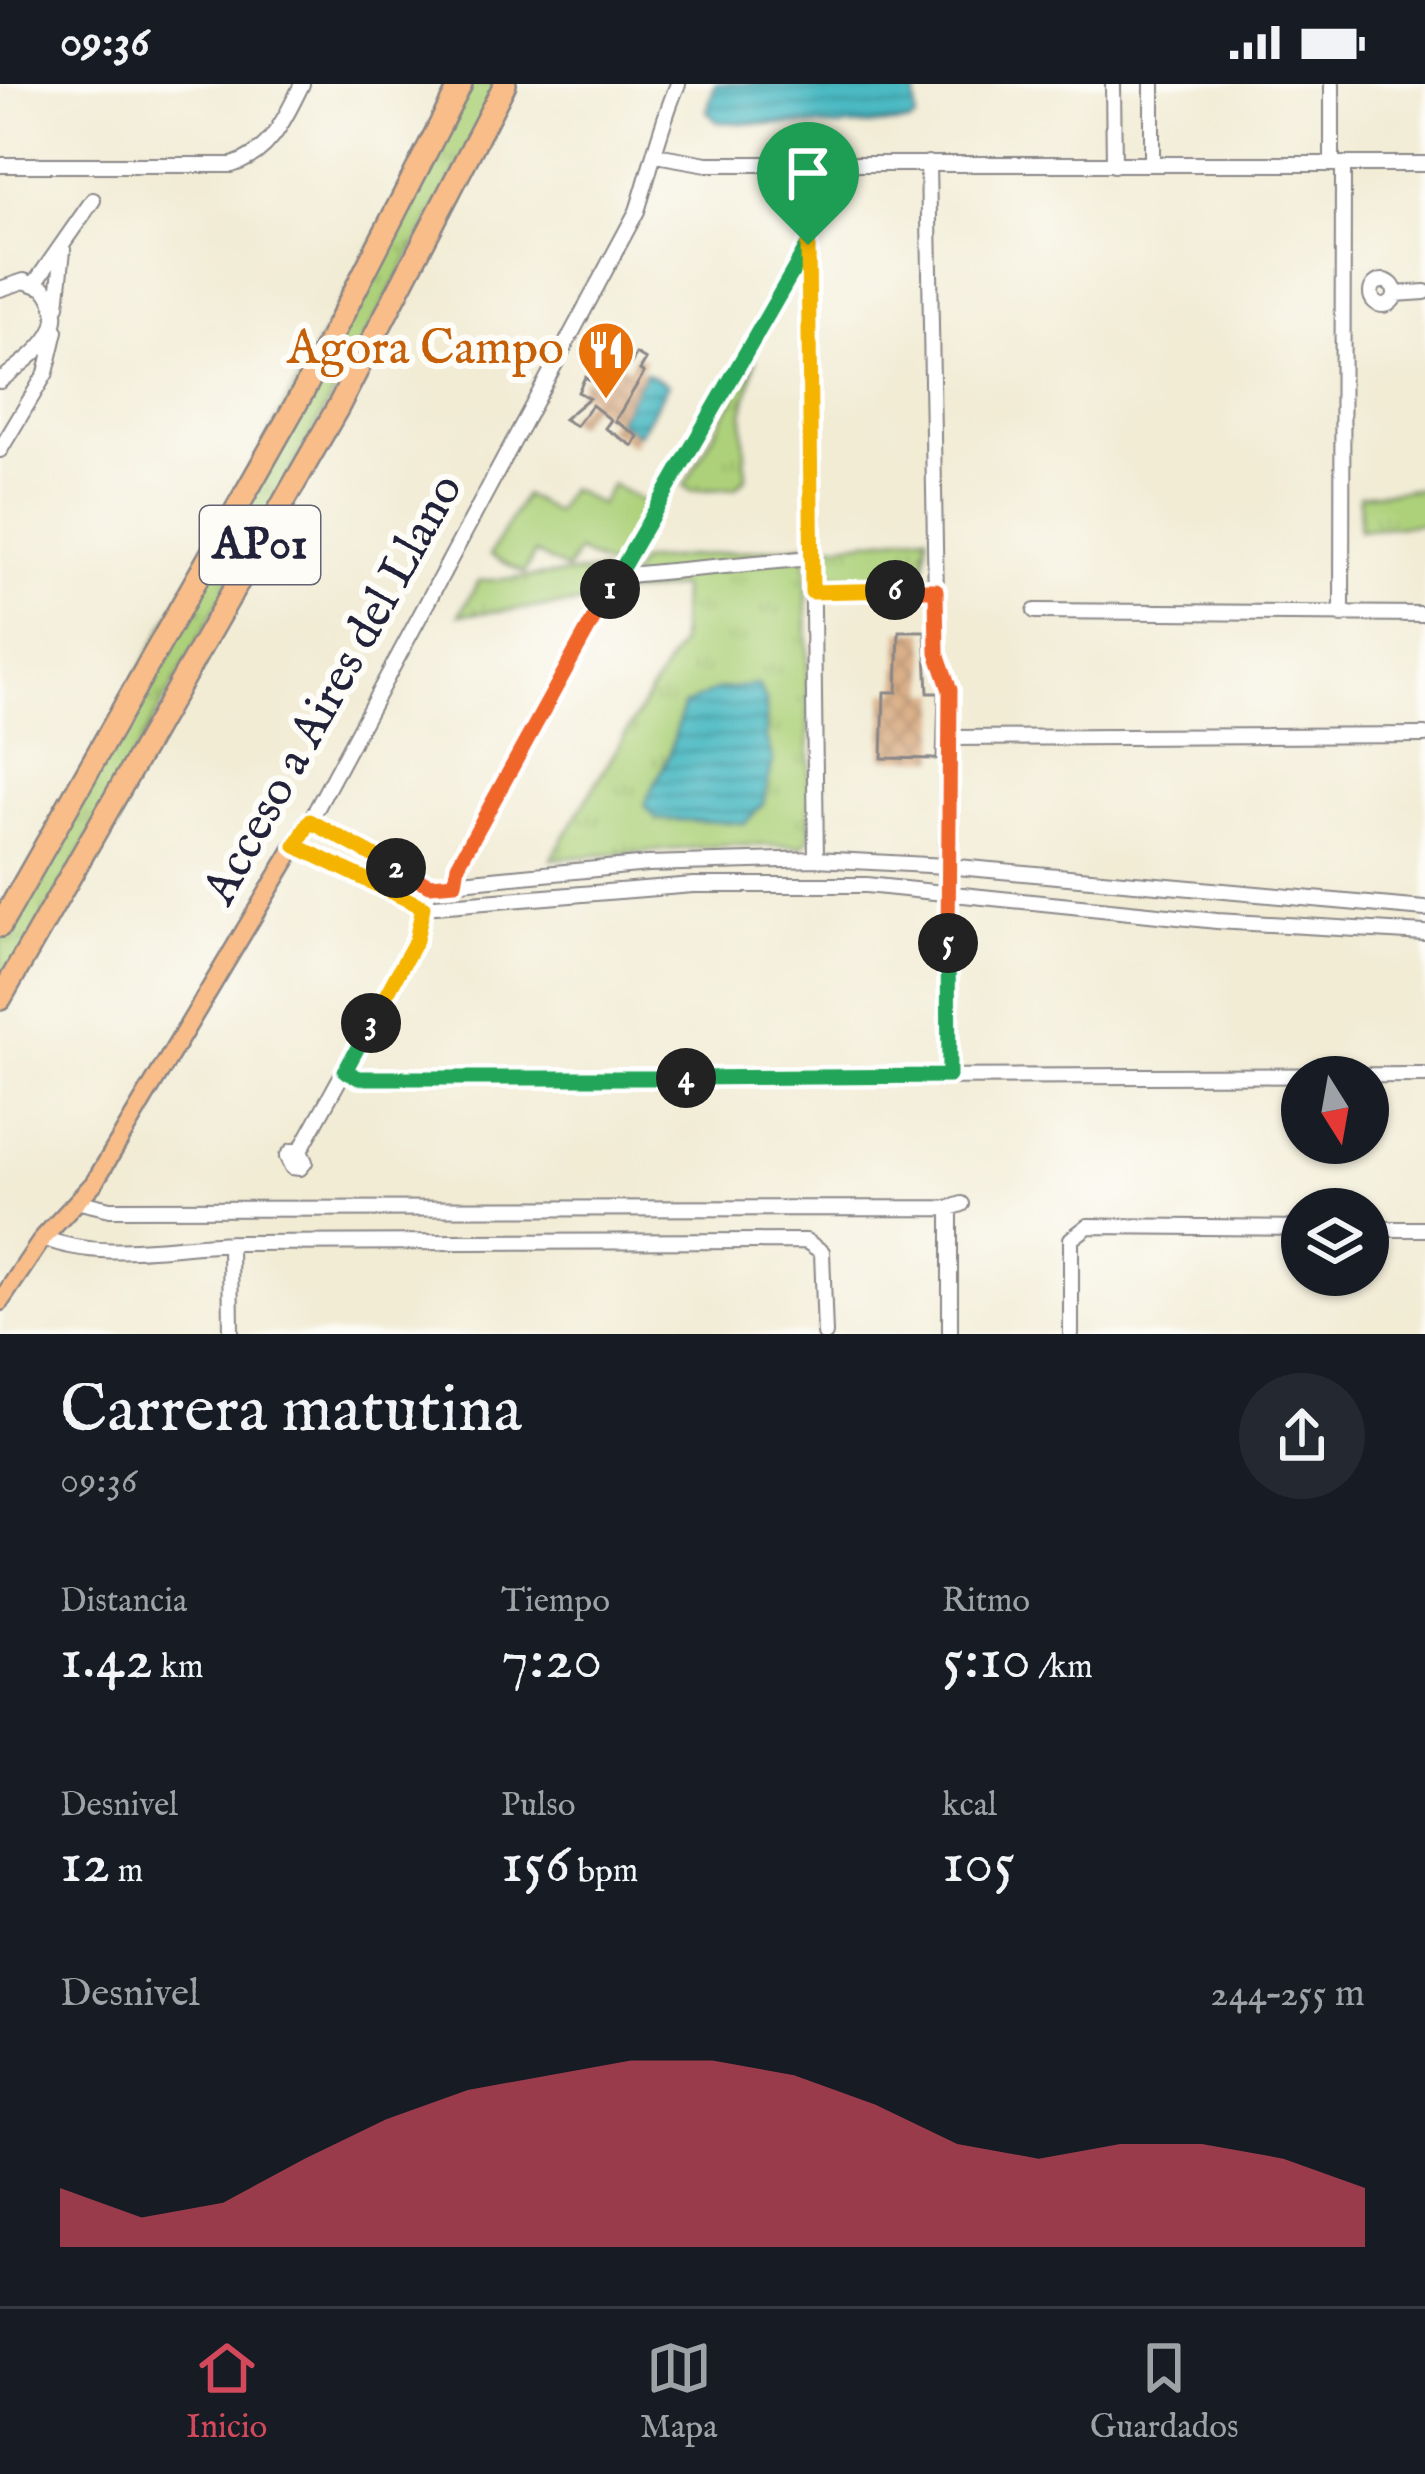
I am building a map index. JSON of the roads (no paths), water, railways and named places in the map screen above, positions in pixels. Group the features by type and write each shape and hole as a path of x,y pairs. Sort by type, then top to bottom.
{"highway":[{"name":"AP01","path":"0,926 304,391 461,84"},
{"name":"AP01","path":"0,999 338,407 505,84"}],"main road":[{"name":"Acceso a Aires del Llano","path":"0,1302 43,1238 80,1202 310,821"}],"street":[{"path":"0,166 232,166 256,155 272,140 302,84"},
{"name":"Acceso a Aires del Llano","path":"310,821 637,211 656,155 662,119 678,84"},
{"path":"1113,84 1114,165"},
{"path":"1151,84 1152,164"},
{"path":"1332,84 1338,164 1342,615"},
{"path":"656,155 706,164 1425,164"},
{"path":"928,163 937,653 950,690 949,1076"},
{"path":"808,199 817,859"},
{"path":"35,284 93,200"},
{"path":"455,883 458,865 617,576 808,245"},
{"path":"0,450 46,373 64,246"},
{"path":"0,289 24,281 35,284 52,298 57,318 40,347 0,380"},
{"path":"1395,294 1425,292"},
{"path":"617,576 811,558"},
{"path":"812,592 936,590"},
{"path":"1035,611 1425,614"},
{"path":"948,738 1425,735"},
{"path":"310,821 430,885 648,864 817,859 1425,909"},
{"path":"296,846 423,907 693,885 866,884 1217,921 1425,933"},
{"path":"300,1151 416,940 430,885"},
{"path":"345,1071 373,1079 1425,1075"},
{"path":"80,1202 110,1209 956,1206 950,1334"},
{"path":"1071,1334 1070,1247 1080,1229 1281,1228"},
{"path":"1389,1229 1425,1229"},
{"path":"43,1238 86,1251 230,1243 806,1241 822,1252 825,1334"},
{"path":"230,1243 231,1334"}],"water":[{"path":"715,84 915,84 916,119 838,127 717,122 707,111"},
{"path":"645,372 668,385 639,434 617,421"},
{"path":"758,685 766,701 766,738 773,760 763,804 745,823 657,819 644,805 669,756 683,706 716,690"}],"place":[{"name":"Agora Campo","path":"606,401"}]}
